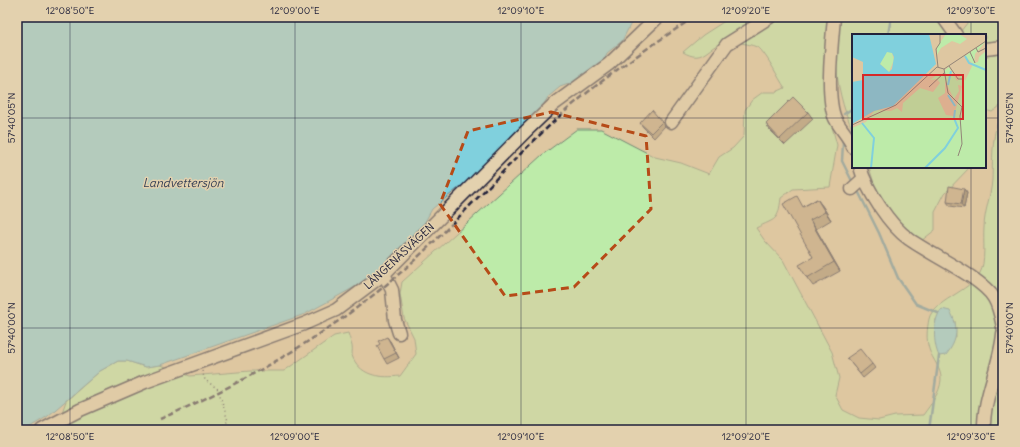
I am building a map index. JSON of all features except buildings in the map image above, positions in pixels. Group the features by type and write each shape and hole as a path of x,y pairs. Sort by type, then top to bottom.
{"street":[{"name":"LÅNGENÄSVÄGEN","path":"42,430 80,410 145,382 199,361 321,318 336,310 384,274 553,105 609,64 658,17"},
{"path":"671,122 727,44 770,17"},
{"path":"834,17 831,58 832,106 834,117 852,145"},
{"path":"943,17 955,34"},
{"path":"986,49 1003,47"},
{"path":"860,168 857,184 907,238 980,283 994,297 1001,315 1003,327"},
{"path":"384,274 392,290 394,314 400,333"},
{"path":"984,430 985,402 998,362 1003,334"}],"path":[{"path":"199,361 205,380 218,389 228,421 220,430"}],"highlighted area":[{"path":"551,112 646,136 651,209 574,287 505,296 440,204 468,131"}],"green space":[{"path":"731,17 828,17 825,62 826,105 837,145 830,187 793,189 781,198 779,211 775,218 756,228 765,241 783,260 832,352 839,378 835,395 843,410 859,418 879,420 895,416 923,415 937,394 941,376 930,353 928,345 927,334 929,319 937,307 968,285 975,279 982,269 984,258 984,222 992,180 996,127 1003,109 1003,430 56,430 66,401 100,371 118,361 127,361 146,367 160,365 190,376 250,371 284,371 334,336 348,333 352,346 352,357 362,369 373,375 386,377 400,376 416,354 414,338 404,318 400,294 402,282 542,155 577,129 601,129 655,157 681,163 709,174 719,157 733,148 744,136 745,110 752,100 763,92 776,92 785,88 764,53 757,47 735,42 724,42 699,56 689,55 683,52 703,35","holes":["935,320 955,321 956,338 936,331"]},
{"path":"840,17 940,17 947,34 852,34 852,129 843,105 837,76 837,37"},
{"path":"972,17 1003,17 1003,104 992,112 986,110 986,34 962,34 960,32"},
{"path":"869,168 969,168 945,193 935,212 935,230 921,241 893,216 876,190"}],"water":[{"name":"Landvettersjön","path":"17,17 638,17 630,25 622,41 607,53 603,62 574,82 560,87 548,97 538,114 517,130 481,170 432,209 421,229 410,237 407,244 379,271 364,282 305,314 160,365 146,367 127,361 118,361 100,371 48,416 25,430 17,430"},
{"path":"942,309 950,311 955,323 956,333 953,344 946,355 939,356 934,332 936,319"}],"waterway":[{"path":"888,34 891,17"},
{"path":"844,114 852,109"},
{"path":"841,137 843,143 842,161 853,183"},
{"path":"857,189 879,233 898,278 916,304 938,313"},
{"path":"929,430 939,356"}],"railway":[{"path":"160,419 220,391 278,360 333,325 360,305 407,267 526,148 580,98 617,70 694,17"}]}
